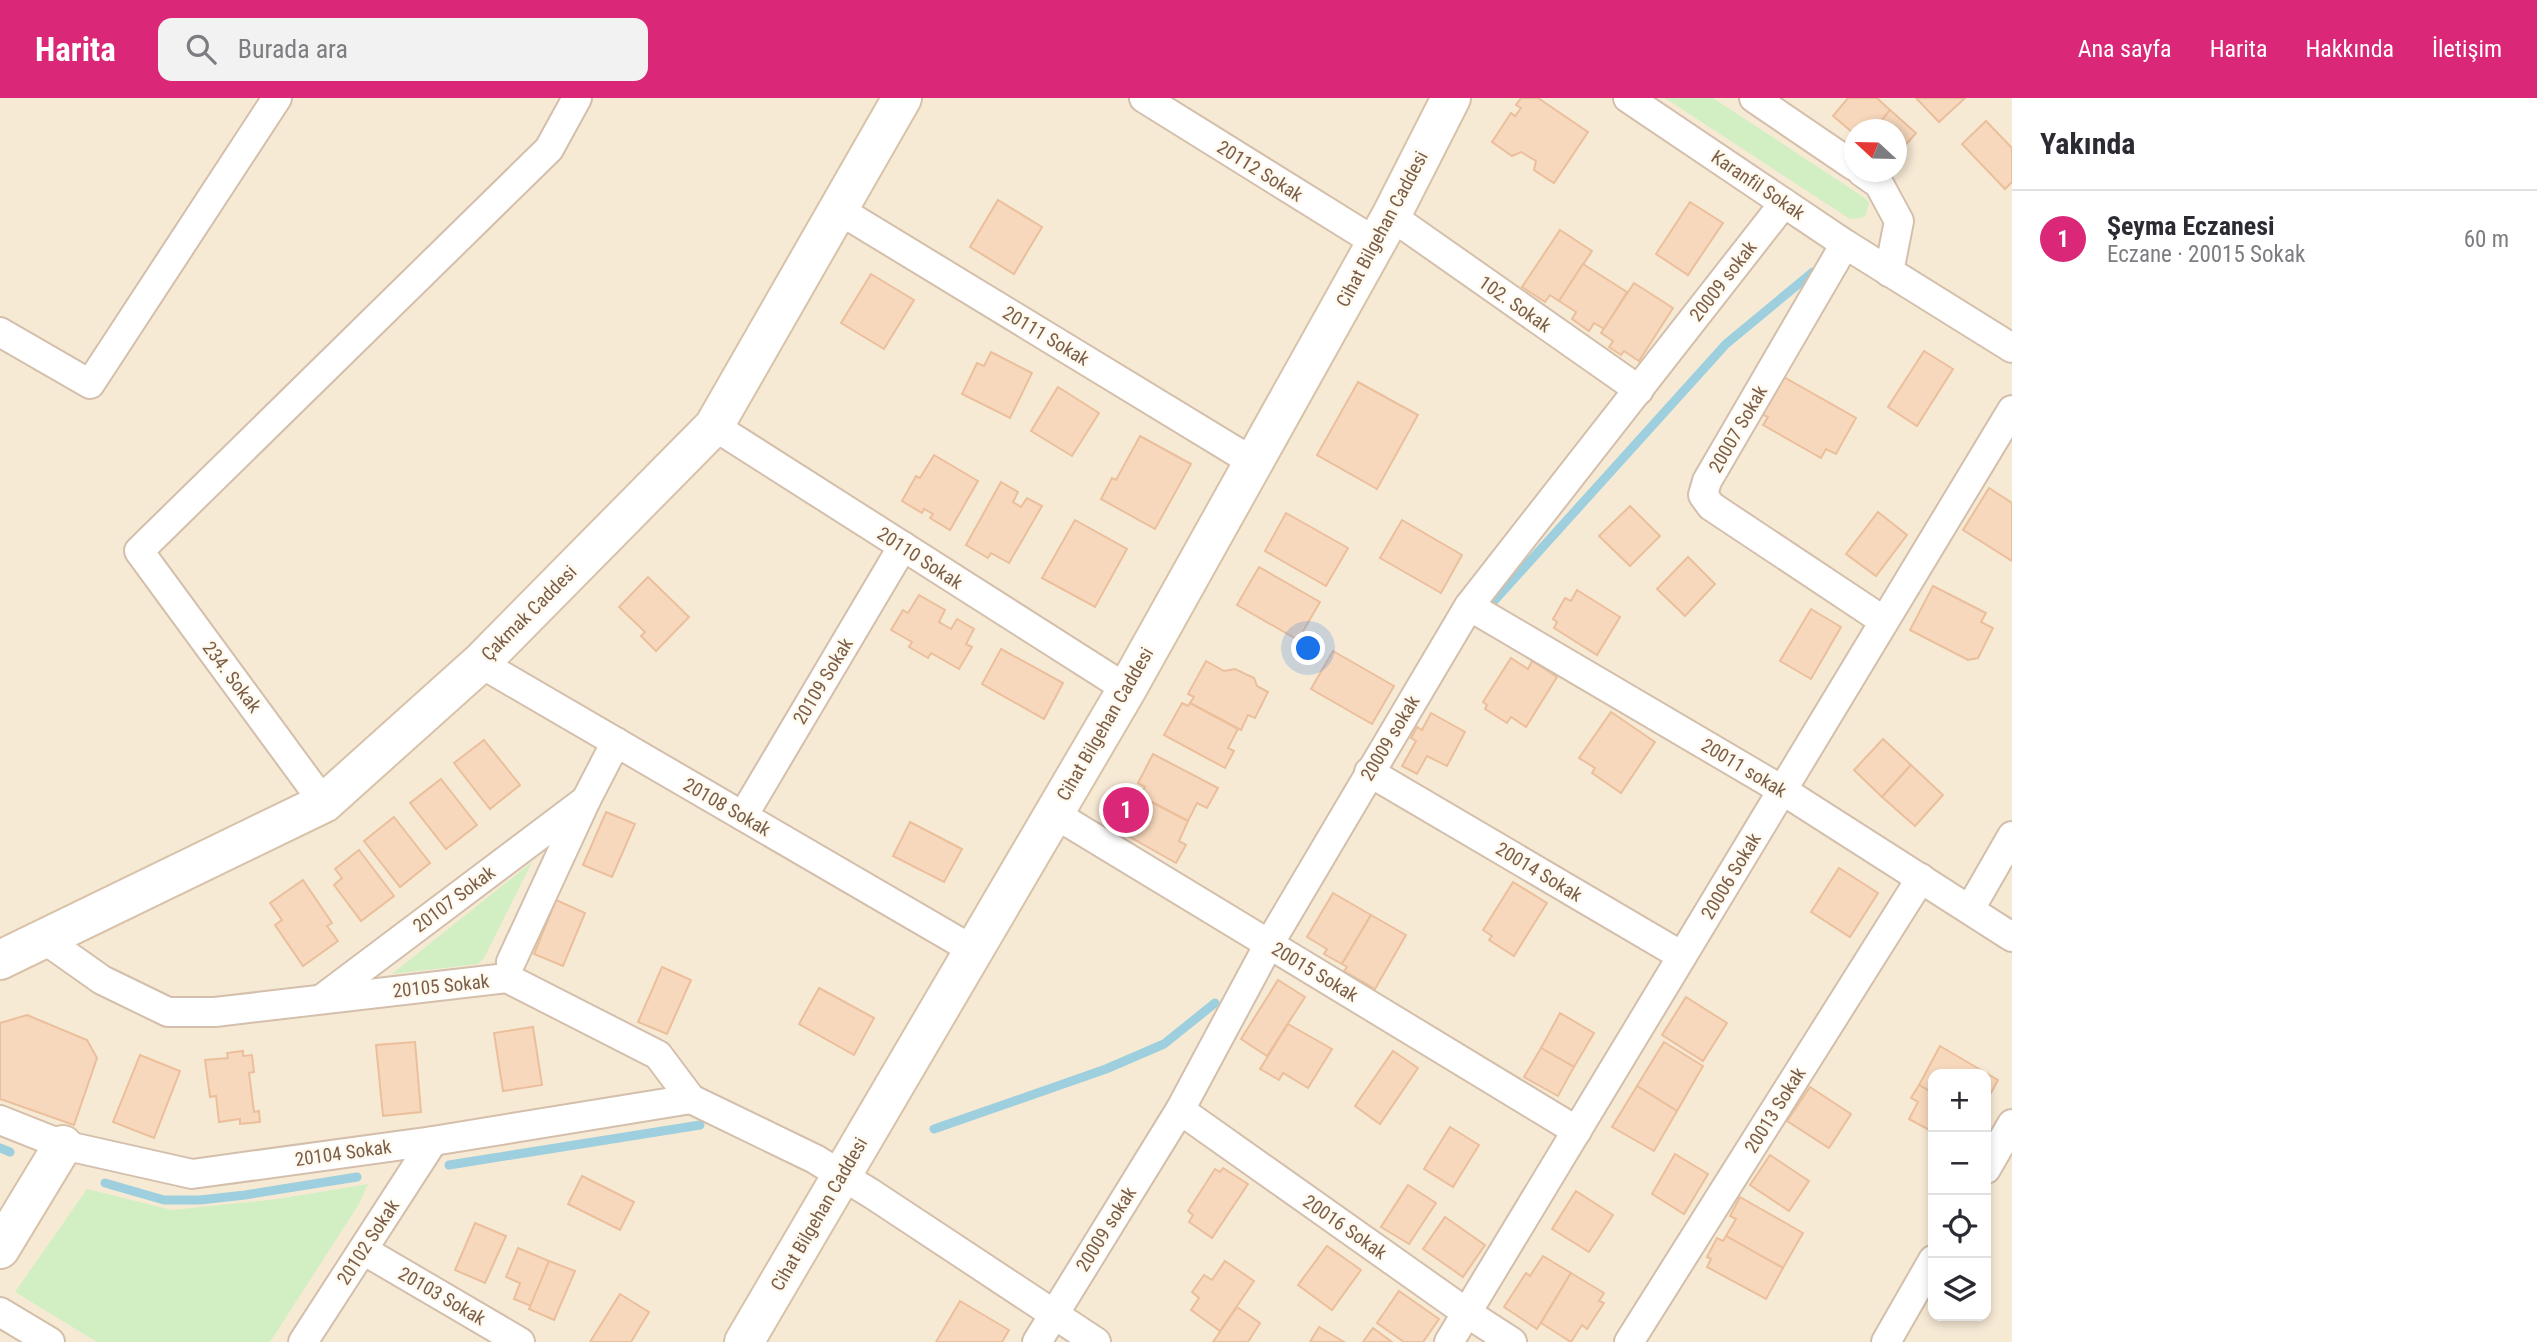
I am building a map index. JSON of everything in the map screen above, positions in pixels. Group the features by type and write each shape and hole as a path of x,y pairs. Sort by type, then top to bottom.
{"main road":[{"name":"Çakmak Caddesi","path":"0,960 324,803 480,663 714,426 902,98"},
{"name":"Cihat Bilgehan Caddesi","path":"744,1342 1127,689 1384,230 1451,98"},
{"path":"0,1250 63,1145"}],"street":[{"path":"0,332 90,384 277,98"},
{"name":"234. Sokak","path":"324,803 139,551 549,149 578,98"},
{"name":"20112 Sokak","path":"1144,98 1384,230"},
{"name":"Karanfil Sokak","path":"1628,98 1845,244 2012,348"},
{"path":"1755,98 1844,159"},
{"path":"1876,182 1899,222 1889,272"},
{"name":"20009 sokak","path":"1037,1342 1180,1110 1269,944 1470,606 1784,202"},
{"name":"20111 Sokak","path":"839,210 1254,462"},
{"name":"102. Sokak","path":"1384,230 1639,390"},
{"name":"20007 Sokak","path":"1845,244 1707,481 1703,495 1711,506 1884,621"},
{"name":"20006 Sokak","path":"1449,1342 2012,410"},
{"name":"20110 Sokak","path":"714,426 1127,689"},
{"name":"20109 Sokak","path":"743,816 903,546"},
{"name":"20011 sokak","path":"1470,606 1783,790 2012,937"},
{"name":"20108 Sokak","path":"480,663 973,950"},
{"path":"511,962 616,742"},
{"name":"20014 Sokak","path":"1370,773 1682,956"},
{"name":"20107 Sokak","path":"322,999 586,800"},
{"name":"20015 Sokak","path":"1053,813 1577,1130"},
{"path":"1970,909 2012,836"},
{"name":"20013 Sokak","path":"1629,1342 1921,878"},
{"name":"20105 Sokak","path":"44,939 102,980 168,1012 215,1012 507,978 658,1055 691,1099 815,1159 842,1175 1096,1342"},
{"name":"20104 Sokak","path":"0,1120 63,1145 192,1174 433,1140 691,1099"},
{"name":"20016 Sokak","path":"1180,1110 1512,1342"},
{"path":"1991,1160 2012,1124"},
{"name":"20102 Sokak","path":"303,1342 433,1140"},
{"name":"20103 Sokak","path":"363,1250 520,1342"},
{"path":"1886,1342 1928,1269"},
{"path":"0,1312 50,1342"}],"shaded area":[{"path":"0,98 2012,98 2012,1342 0,1342"}],"green space":[{"path":"1665,98 1713,98 1865,198 1869,203 1865,217 1850,219"},
{"path":"532,862 484,958 478,964 392,974"},
{"path":"368,1184 359,1204 270,1342 97,1342 15,1292 87,1189 172,1210 278,1199"}],"building":[{"path":"1521,98 1538,98 1588,132 1554,183 1534,170 1536,161 1521,152 1512,156 1492,142 1511,113 1515,116 1521,108 1516,105"},
{"path":"1848,98 1877,98 1890,110 1883,119 1844,119 1844,125 1833,116"},
{"path":"1916,98 1965,98 1939,122"},
{"path":"1890,110 1900,119 1883,119"},
{"path":"1986,121 2012,148 2012,182 2005,189 1962,144"},
{"path":"1907,125 1916,133 1907,143"},
{"path":"998,200 1042,227 1014,274 970,247"},
{"path":"1690,202 1723,223 1688,275 1656,254"},
{"path":"1560,230 1592,251 1559,301 1550,295 1545,302 1522,287"},
{"path":"1583,264 1627,292 1604,329 1594,323 1589,331 1572,319 1576,312 1559,301"},
{"path":"871,274 914,300 884,349 841,323"},
{"path":"1634,283 1673,308 1639,361 1624,351 1621,355 1609,347 1613,341 1601,333"},
{"path":"1924,351 1953,369 1917,426 1888,407"},
{"path":"991,352 1032,373 1010,418 962,394 977,363 984,366"},
{"path":"1782,376 1856,418 1836,454 1826,449 1821,458 1763,425 1768,417 1761,414"},
{"path":"1358,382 1418,415 1377,489 1317,455"},
{"path":"1058,387 1099,413 1072,456 1031,431"},
{"path":"1140,436 1191,464 1155,529 1101,499 1112,478 1116,480"},
{"path":"934,455 978,481 950,530 930,518 933,514 924,509 922,513 902,501 916,476 920,478"},
{"path":"1001,482 1018,492 1013,502 1021,507 1027,498 1042,506 1009,563 991,553 988,558 966,545"},
{"path":"1989,488 2012,503 2012,561 1963,530"},
{"path":"1630,506 1660,536 1630,566 1599,536"},
{"path":"1878,512 1907,535 1876,576 1846,554"},
{"path":"1286,513 1348,548 1326,586 1265,551"},
{"path":"1075,520 1127,549 1095,607 1042,578"},
{"path":"1402,520 1462,555 1441,593 1380,558"},
{"path":"1688,557 1715,584 1685,616 1657,589"},
{"path":"1259,567 1320,602 1298,640 1237,605"},
{"path":"648,577 689,617 656,651 641,636 645,632 619,607"},
{"path":"1933,586 1986,613 1981,622 1993,628 1978,658 1968,660 1910,630"},
{"path":"1577,590 1620,617 1597,655 1554,628 1557,622 1553,619 1565,598 1571,601"},
{"path":"919,595 945,610 939,622 951,629 957,619 974,629 966,644 972,647 959,669 931,653 928,658 909,647 912,642 891,630 903,610 908,613"},
{"path":"1811,609 1841,627 1811,679 1780,661"},
{"path":"1001,649 1063,683 1044,719 982,684"},
{"path":"1333,651 1394,686 1372,724 1311,689"},
{"path":"1511,658 1528,669 1532,661 1557,677 1526,727 1511,717 1507,723 1485,709 1487,705 1483,702"},
{"path":"1206,661 1224,671 1235,669 1254,678 1257,686 1268,692 1255,718 1248,715 1241,730 1190,703 1194,697 1188,694"},
{"path":"1182,703 1188,706 1190,703 1238,729 1228,748 1234,751 1225,768 1164,735"},
{"path":"1611,712 1655,742 1621,793 1592,773 1595,768 1579,758"},
{"path":"1431,713 1465,732 1447,766 1427,756 1417,774 1402,766 1416,741 1411,738 1417,727 1422,730"},
{"path":"1883,739 1911,765 1882,797 1854,770"},
{"path":"484,740 520,785 490,809 454,763"},
{"path":"1153,754 1218,788 1207,808 1197,803 1188,821 1140,796 1145,787 1138,783"},
{"path":"1911,765 1943,795 1915,826 1882,797"},
{"path":"441,779 477,825 446,849 410,803"},
{"path":"1140,796 1188,821 1179,841 1186,845 1176,863 1112,827 1129,798 1136,802"},
{"path":"606,812 635,824 612,877 583,865"},
{"path":"394,817 430,863 400,887 364,841"},
{"path":"910,822 962,849 944,882 893,856"},
{"path":"359,850 394,896 361,921 334,885 342,878 335,869"},
{"path":"1839,868 1878,893 1850,937 1811,912"},
{"path":"303,880 332,923 327,926 338,941 303,966 275,925 282,920 270,903"},
{"path":"1513,882 1547,903 1514,956 1489,940 1492,936 1483,930"},
{"path":"1333,893 1371,915 1342,964 1324,954 1327,949 1307,937"},
{"path":"556,900 585,913 563,966 534,954"},
{"path":"1371,915 1406,935 1375,989 1344,971 1347,967 1342,964"},
{"path":"662,967 691,980 667,1034 638,1022"},
{"path":"1278,980 1305,997 1267,1056 1241,1039"},
{"path":"819,988 874,1018 854,1055 799,1024"},
{"path":"1686,997 1727,1023 1703,1061 1662,1035"},
{"path":"1560,1013 1594,1033 1574,1067 1541,1048"},
{"path":"27,1015 87,1040 97,1058 74,1125 0,1099 0,1023"},
{"path":"1288,1024 1332,1049 1308,1088 1283,1073 1279,1080 1260,1069"},
{"path":"533,1027 542,1085 503,1091 494,1033"},
{"path":"415,1042 421,1112 383,1116 376,1045"},
{"path":"1664,1042 1703,1066 1677,1111 1637,1086"},
{"path":"1940,1046 1979,1069 1928,1069 1928,1090 1919,1085"},
{"path":"1541,1048 1574,1067 1558,1096 1524,1077"},
{"path":"243,1051 243,1056 252,1055 254,1072 249,1073 254,1112 259,1111 260,1122 240,1124 240,1119 219,1122 216,1096 210,1097 205,1060 228,1058 227,1053"},
{"path":"1393,1051 1418,1068 1380,1124 1355,1106"},
{"path":"140,1055 180,1071 154,1138 113,1122"},
{"path":"1991,1076 1998,1080 1991,1093"},
{"path":"1919,1085 1928,1090 1928,1129 1909,1119 1918,1102 1911,1098"},
{"path":"1637,1086 1677,1111 1654,1151 1612,1127"},
{"path":"1810,1087 1851,1114 1829,1148 1787,1121"},
{"path":"1450,1127 1479,1145 1453,1187 1424,1169"},
{"path":"1675,1154 1708,1174 1684,1214 1652,1194"},
{"path":"1770,1155 1809,1181 1789,1211 1750,1185"},
{"path":"1223,1168 1248,1184 1212,1238 1189,1222 1193,1215 1188,1211 1215,1169 1220,1172"},
{"path":"582,1176 634,1202 620,1230 568,1204"},
{"path":"1408,1185 1436,1203 1409,1244 1381,1227"},
{"path":"1576,1191 1613,1215 1589,1252 1552,1229"},
{"path":"1740,1197 1803,1233 1783,1268 1726,1236 1736,1219 1730,1216"},
{"path":"1445,1217 1485,1245 1463,1277 1423,1249"},
{"path":"475,1223 506,1236 485,1283 455,1270"},
{"path":"1726,1236 1783,1268 1766,1299 1707,1267 1711,1259 1707,1257 1717,1238 1723,1241"},
{"path":"1327,1246 1361,1270 1332,1310 1298,1285"},
{"path":"518,1248 549,1261 531,1306 514,1299 520,1283 506,1277"},
{"path":"1543,1256 1571,1273 1537,1329 1504,1307 1526,1273 1530,1276"},
{"path":"549,1261 575,1271 554,1320 529,1309"},
{"path":"1225,1261 1254,1281 1220,1331 1191,1310 1199,1298 1192,1292 1204,1275 1212,1280"},
{"path":"1571,1273 1604,1293 1599,1301 1604,1303 1587,1329 1582,1325 1571,1342 1541,1323"},
{"path":"1399,1291 1439,1319 1423,1342 1404,1342 1377,1323"},
{"path":"620,1294 649,1312 631,1342 590,1342"},
{"path":"960,1301 1009,1330 1002,1342 936,1342"},
{"path":"1237,1307 1260,1323 1248,1342 1213,1342"},
{"path":"1319,1327 1344,1342 1310,1342"},
{"path":"1373,1328 1392,1342 1363,1342"}],"waterway":[{"path":"1484,612 1726,344 1813,272"},
{"path":"934,1129 1106,1069 1164,1044 1215,1003"},
{"path":"449,1165 700,1125"},
{"path":"0,1148 10,1152"},
{"path":"105,1183 164,1200 200,1200 357,1177"}],"place":[{"name":"Şeyma Eczanesi","path":"1126,810"}]}
